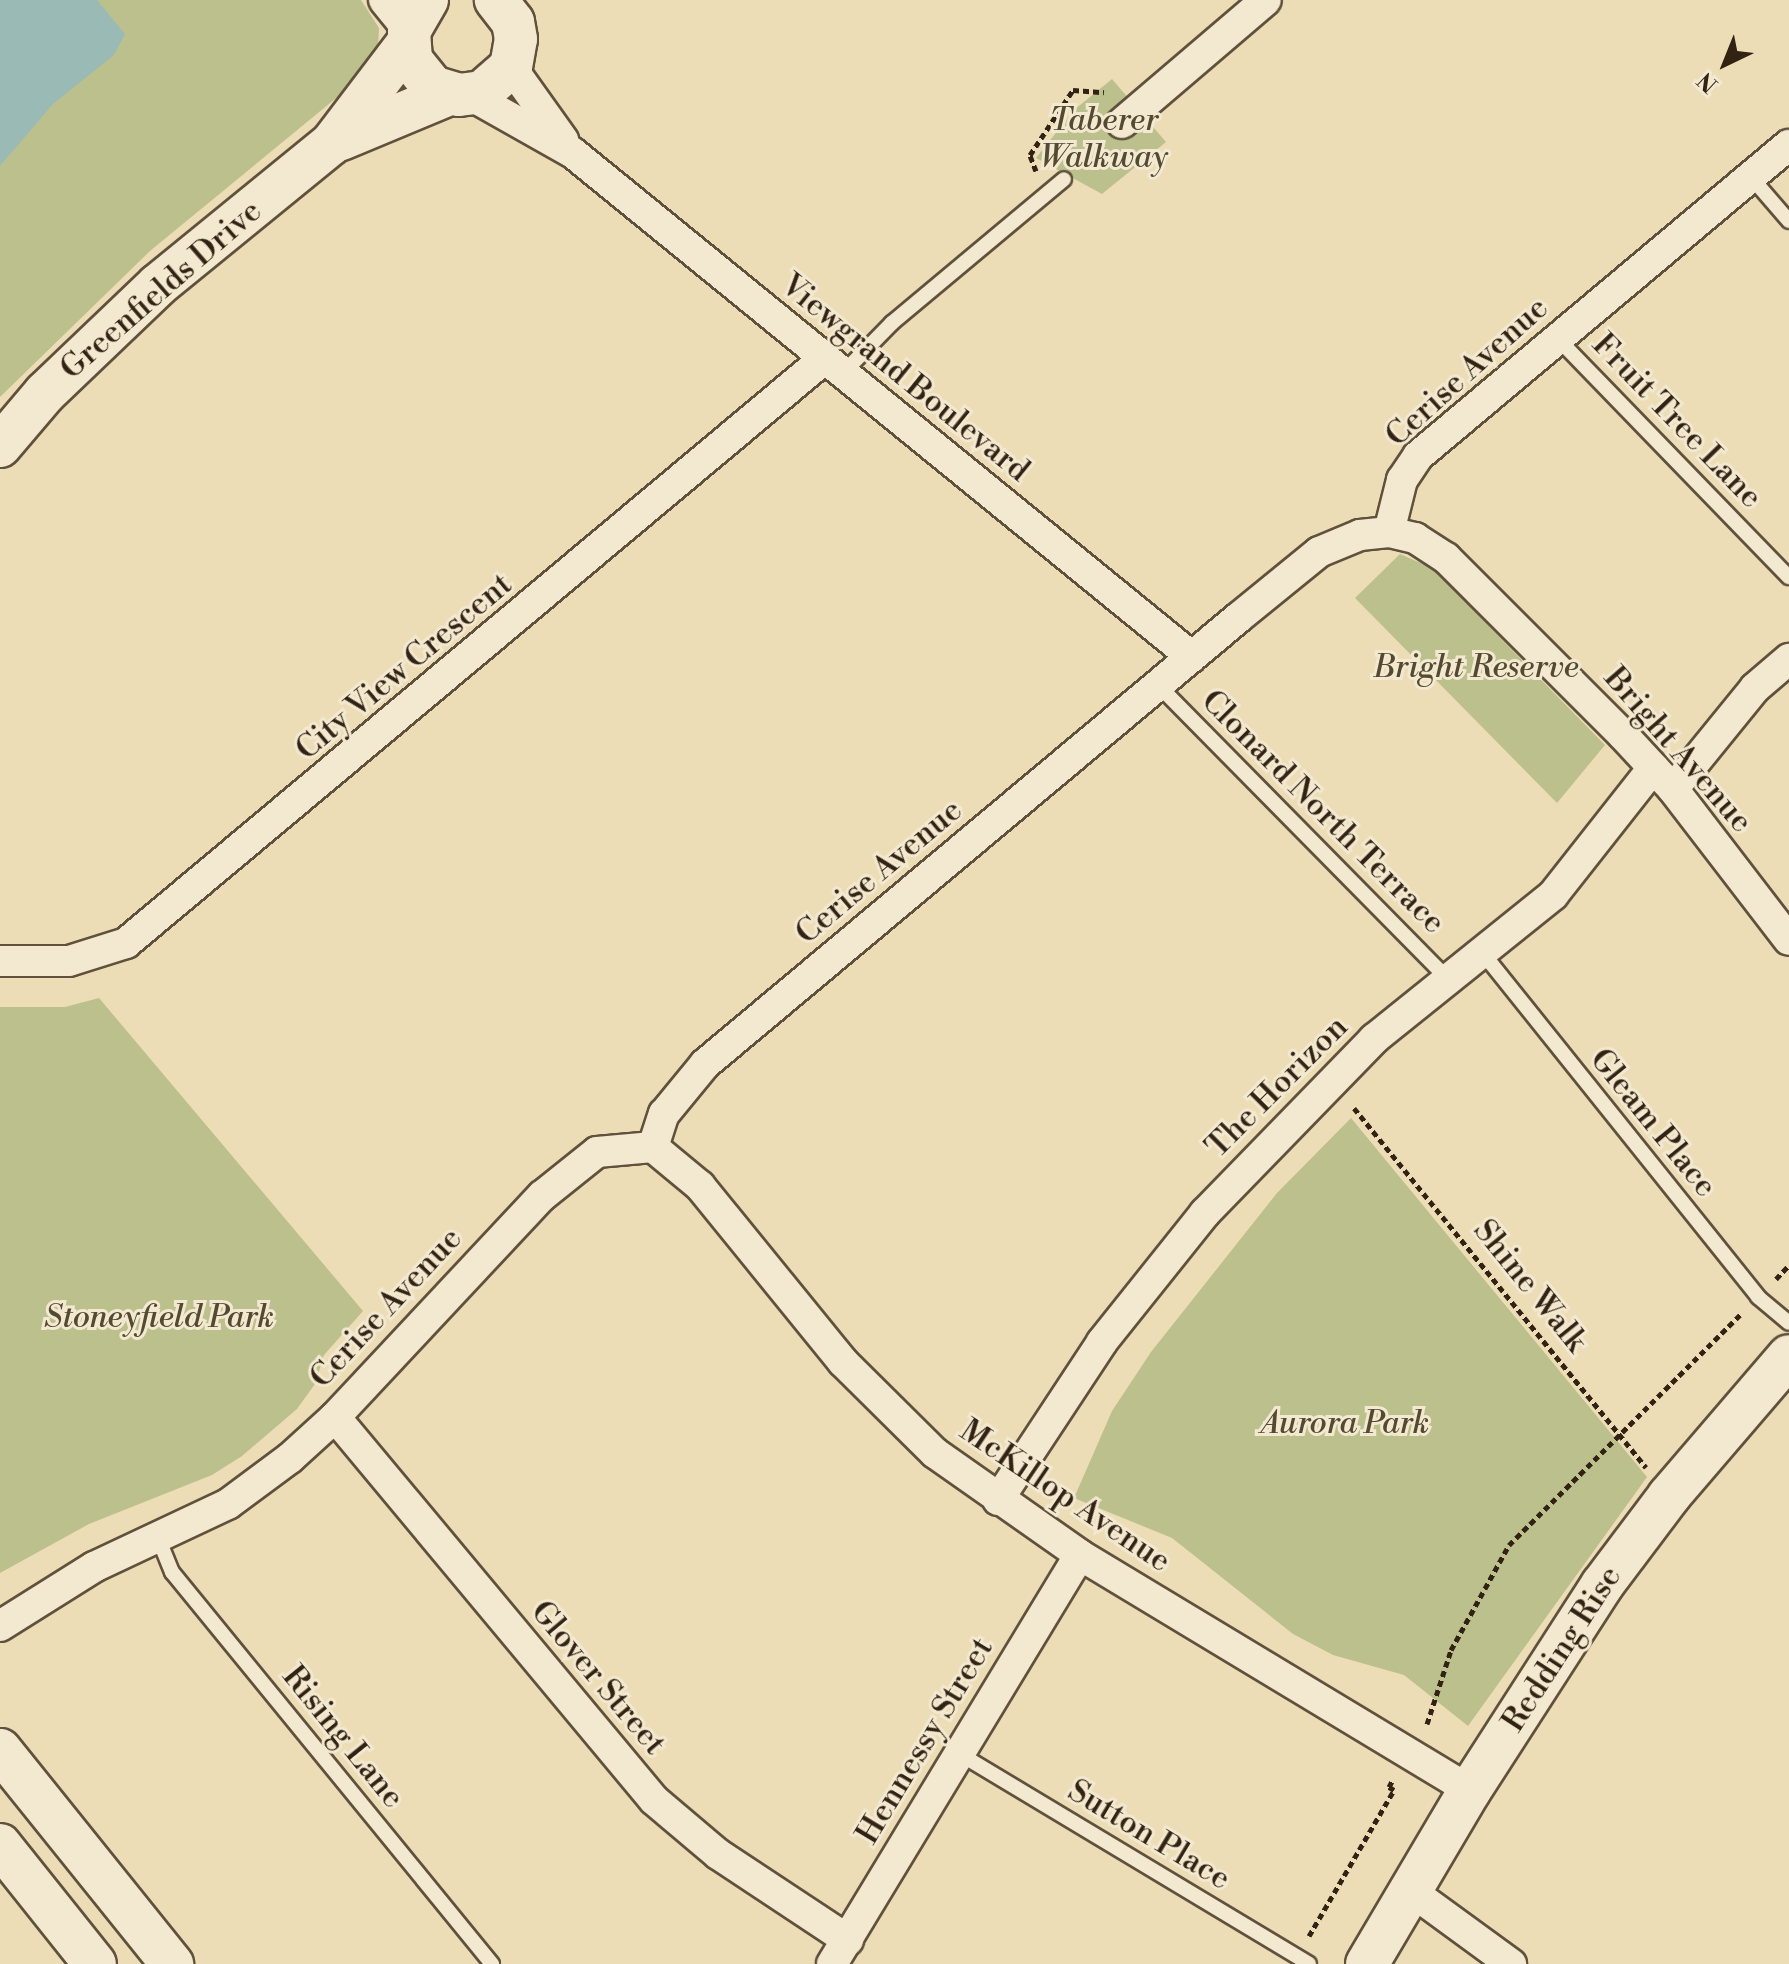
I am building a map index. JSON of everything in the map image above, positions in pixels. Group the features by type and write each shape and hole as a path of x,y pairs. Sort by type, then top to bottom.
{"street":[{"path":"496,0 513,22 514,53"},
{"path":"514,53 532,0"},
{"path":"1128,118 1266,0"},
{"path":"407,18 420,76 460,95"},
{"name":"Greenfields Drive","path":"332,143 407,18"},
{"name":"Greenfields Drive","path":"0,446 45,393 158,285 332,143 460,95 494,86 514,53"},
{"name":"Viewgrand Boulevard","path":"514,53 573,153"},
{"name":"Viewgrand Boulevard","path":"460,95 573,153 1192,657"},
{"name":"Cerise Avenue","path":"0,1626 94,1567 159,1540 228,1504 335,1417 542,1196 597,1152 653,1147 664,1114 705,1064 1158,685 1319,552 1360,535 1389,532 1402,480 1418,456 1789,145"},
{"name":"City View Crescent","path":"0,961 69,961 126,943 833,367"},
{"name":"Bright Avenue","path":"1389,532 1415,538 1446,558 1663,779 1789,940"},
{"name":"The Horizon","path":"998,1500 1102,1342 1205,1213 1316,1094 1447,978 1553,895 1663,779 1755,688 1789,659"},
{"name":"McKillop Avenue","path":"653,1147 700,1186 793,1304 887,1408 998,1500 1080,1555 1470,1790"},
{"name":"Redding Rise","path":"1367,1964 1470,1790 1602,1585 1669,1496 1789,1356"},
{"name":"Glover Street","path":"335,1417 654,1800 840,1952"},
{"name":"Hennessy Street","path":"840,1952 1080,1555"},
{"path":"0,1750 172,1964"},
{"path":"0,1845 95,1964"},
{"path":"1411,1891 1511,1964"}],"lane":[{"path":"1751,177 1789,221"},
{"path":"833,367 892,323 1064,179"},
{"name":"Fruit Tree Lane","path":"1557,338 1789,577"},
{"name":"Clonard North Terrace","path":"1158,685 1447,978"},
{"name":"Gleam Place","path":"1482,952 1758,1297 1789,1323"},
{"name":"Rising Lane","path":"159,1540 172,1572 492,1964"},
{"name":"Sutton Place","path":"960,1754 1303,1960"}],"path":[{"path":"1045,195 1030,155 1073,90 1113,93 1128,118"},
{"name":"Shine Walk","path":"1354,1108 1669,1496"},
{"path":"1303,1960 1409,1754 1433,1714 1451,1650 1509,1545 1621,1437 1789,1265"}],"green space":[{"path":"0,0 361,0 379,28 378,48 346,90 150,251 0,397"},
{"name":"Taberer Walkway","path":"1112,79 1166,142 1102,194 1036,158 1074,110"},
{"name":"Bright Reserve","path":"1400,554 1432,568 1605,745 1557,803 1355,598"},
{"name":"Stoneyfield Park","path":"99,998 363,1311 324,1355 315,1384 297,1409 242,1456 212,1475 89,1524 0,1573 0,1007 65,1007"},
{"name":"Aurora Park","path":"1351,1118 1647,1477 1468,1726 1404,1675 1333,1655 1293,1634 1172,1538 1074,1498 1112,1411 1151,1352 1277,1193"}],"water":[{"path":"0,0 97,0 125,34 114,55 53,104 0,166"}]}
